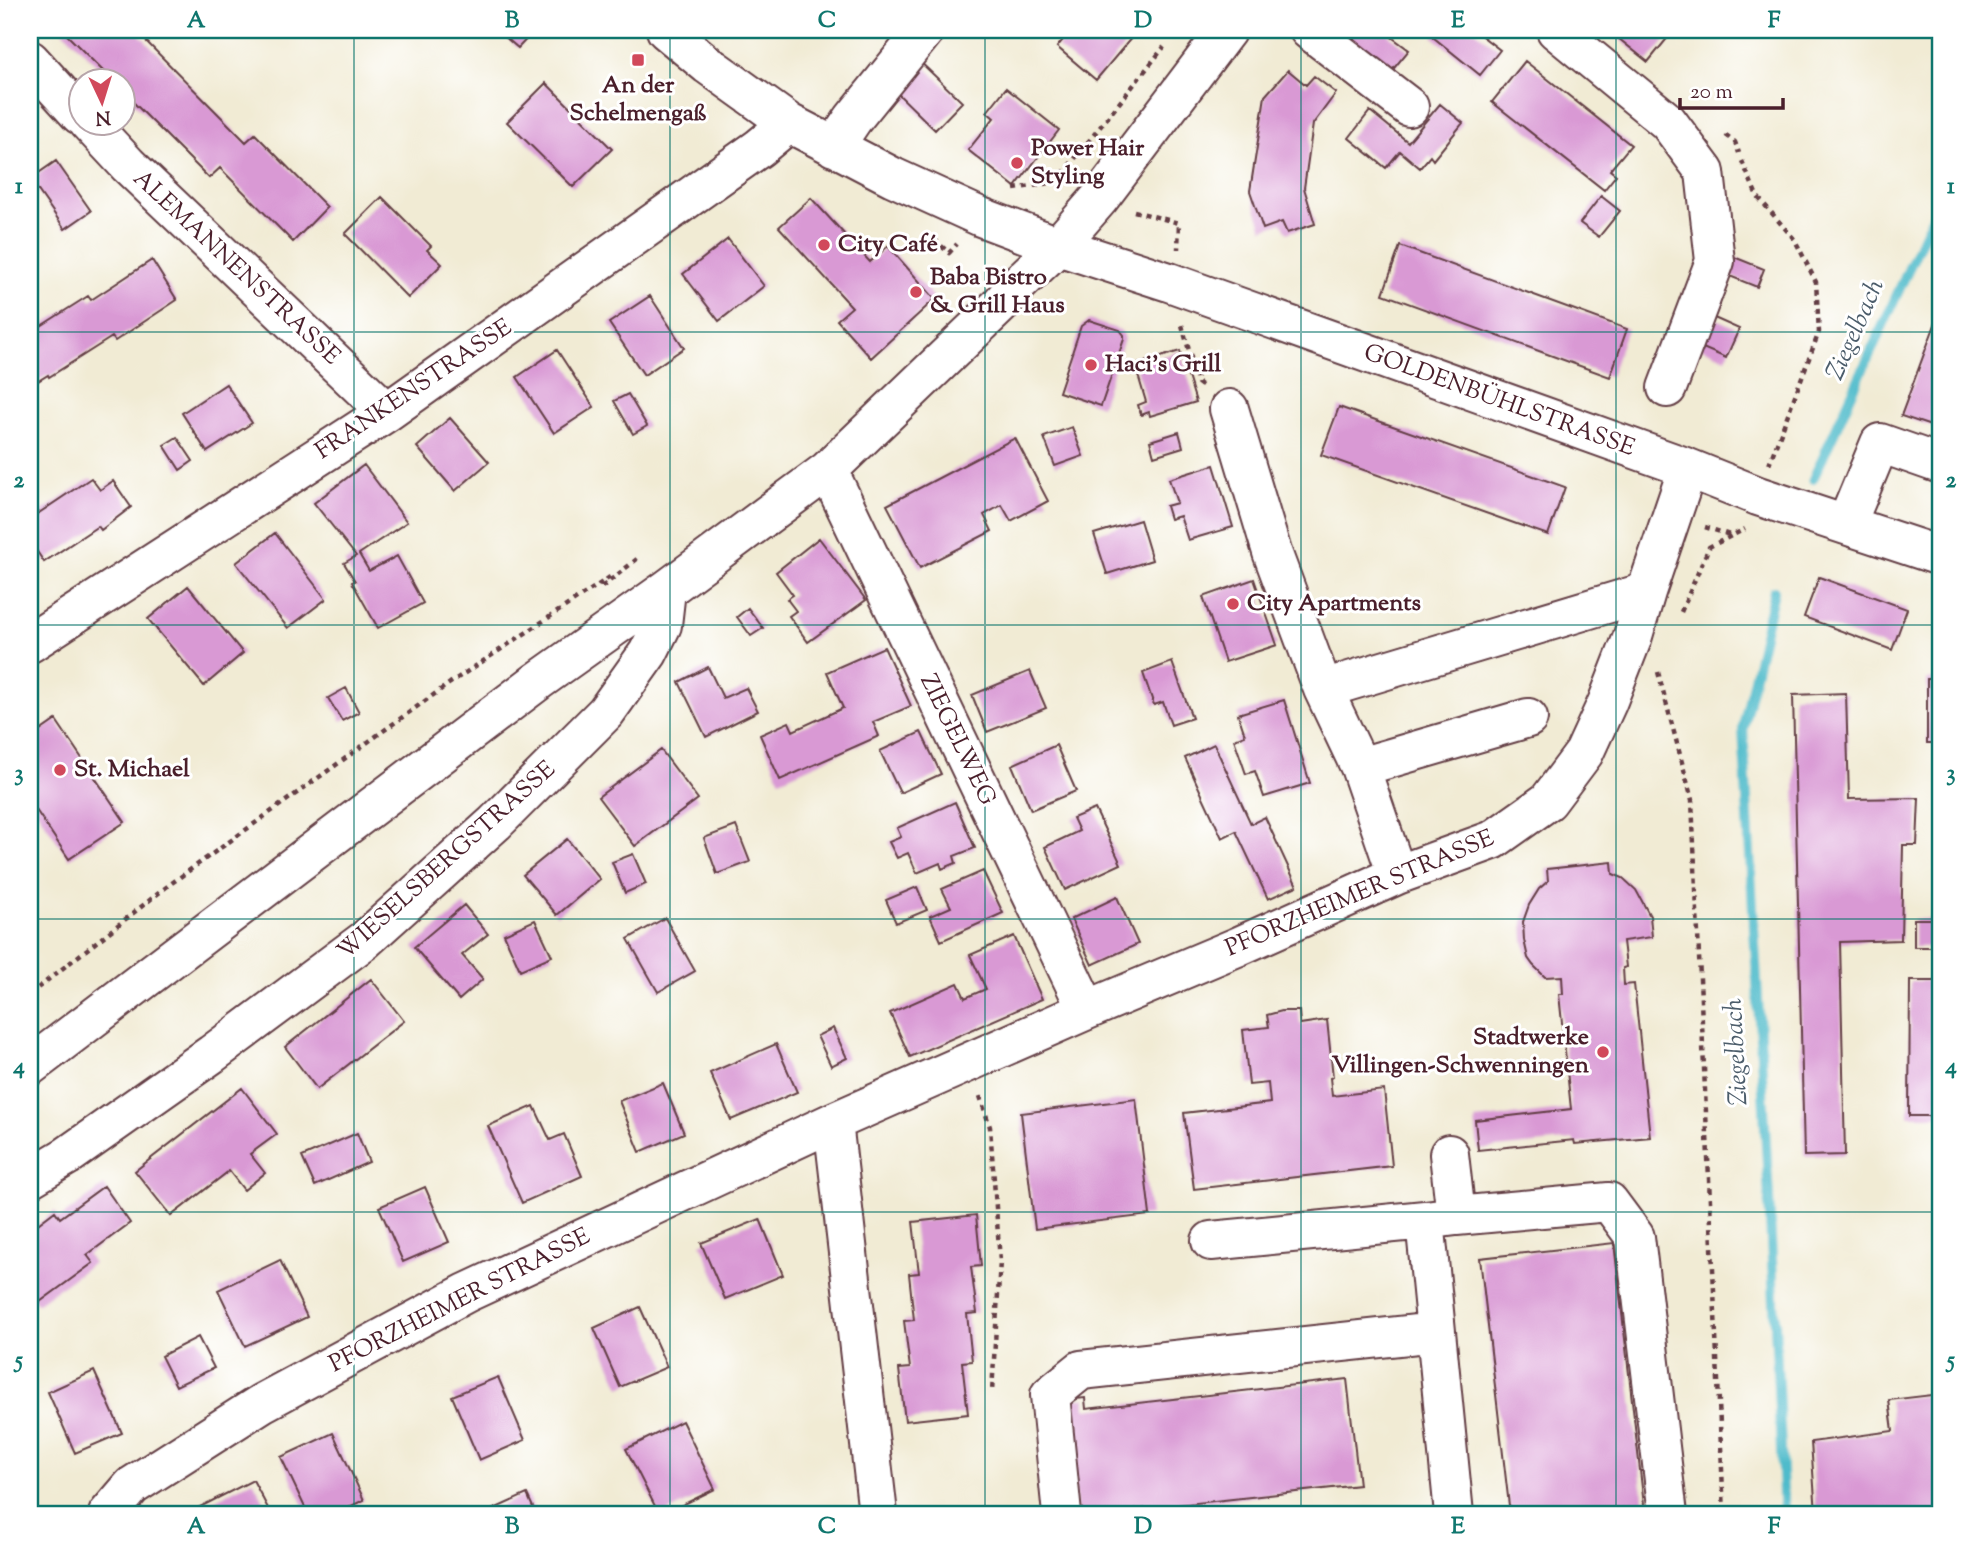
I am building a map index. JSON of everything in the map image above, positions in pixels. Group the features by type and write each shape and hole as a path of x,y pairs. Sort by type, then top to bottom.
{"street":[{"path":"666,30 708,65 789,123 893,177 1058,246"},
{"path":"834,147 853,119 925,30"},
{"path":"30,1066 538,681 828,470 1058,246 1099,199 1227,30"},
{"path":"1309,30 1409,107"},
{"path":"1556,30 1668,122 1705,172 1715,261 1667,388"},
{"path":"30,60 66,100"},
{"name":"FRANKENSTRASSE","path":"32,636 387,412 759,148 789,123"},
{"name":"ALEMANNENSTRASSE","path":"101,136 128,166 387,412"},
{"name":"GOLDENBÜHLSTRASSE","path":"1058,246 1168,282 1688,468 1758,496 1940,556"},
{"path":"1229,409 1272,552 1324,689 1360,768 1397,874"},
{"path":"1846,525 1880,443 1940,464"},
{"name":"PFORZHEIMER STRASSE","path":"108,1514 132,1486 262,1403 466,1293 833,1122 969,1062 1237,947 1397,874 1493,840 1548,801 1584,753 1607,704 1632,639 1688,468"},
{"name":"ZIEGELWEG","path":"828,470 1087,1010"},
{"name":"WIESELSBERGSTRASSE","path":"30,1178 212,1054 365,940 495,823 606,712 648,653 662,625 666,590"},
{"path":"1324,689 1646,592"},
{"path":"1360,768 1528,718"},
{"path":"833,1122 878,1514"},
{"path":"1449,1154 1441,1218 1436,1332 1454,1514"},
{"path":"1211,1241 1609,1202 1635,1237 1668,1514"},
{"path":"1062,1514 1050,1395 1081,1370 1436,1332"}],"path":[{"path":"1003,190 1056,183 1169,41"},
{"path":"1769,465 1819,332 1816,282 1795,240"},
{"path":"1182,325 1198,383 1229,409"},
{"path":"1678,619 1709,547 1748,527"},
{"path":"1711,530 1731,536"},
{"path":"30,994 169,885 450,683 637,559"},
{"path":"1657,667 1692,800 1724,1514"},
{"path":"969,1062 990,1127 1000,1261 992,1392"}],"building":[{"path":"62,30 135,30 246,142 255,134 327,207 293,242 220,168 209,178 136,105 136,66 98,66"},
{"path":"497,30 535,30 518,48"},
{"path":"1071,30 1138,30 1096,80 1057,47"},
{"path":"1323,30 1393,30 1389,35 1409,50 1385,79"},
{"path":"1439,30 1474,30 1500,50 1480,75 1433,37"},
{"path":"1608,30 1674,30 1648,62"},
{"path":"913,55 962,102 935,130 886,82"},
{"path":"1525,61 1631,145 1610,170 1616,175 1604,190 1492,102"},
{"path":"1288,70 1306,85 1314,76 1336,93 1313,124 1304,188 1315,224 1287,233 1282,222 1263,229 1250,191 1265,96"},
{"path":"546,83 612,149 573,187 507,122"},
{"path":"1006,88 1059,130 1015,187 968,150 994,118 987,112"},
{"path":"1440,104 1463,123 1433,160 1430,156 1420,168 1400,151 1386,168 1349,138 1370,111 1408,142"},
{"path":"56,161 91,211 65,229 30,179"},
{"path":"1601,196 1620,211 1599,237 1580,223"},
{"path":"382,197 431,246 427,250 442,264 408,298 345,234"},
{"path":"811,198 870,262 888,246 935,299 871,358 837,320 852,307 779,227"},
{"path":"728,239 764,286 719,321 683,274"},
{"path":"1400,246 1627,329 1610,377 1383,294"},
{"path":"1734,257 1764,269 1757,287 1727,275"},
{"path":"152,260 177,300 115,341 112,337 30,386 30,333 88,296 91,300"},
{"path":"650,296 684,348 644,375 609,323"},
{"path":"1940,311 1940,429 1901,416"},
{"path":"1712,317 1739,329 1726,358 1698,346"},
{"name":"Haci's Grill","path":"1089,320 1120,330 1124,335 1101,406 1059,392 1081,326"},
{"path":"557,350 594,407 554,433 517,377"},
{"path":"1180,351 1196,402 1150,416 1149,412 1141,415 1138,405 1146,402 1135,365"},
{"path":"226,384 252,423 207,452 182,413"},
{"path":"628,394 647,426 633,434 614,401"},
{"path":"1339,407 1565,487 1548,535 1321,455"},
{"path":"450,418 489,462 455,491 417,447"},
{"path":"1072,427 1083,456 1055,466 1044,437"},
{"path":"1179,432 1183,447 1154,456 1150,441"},
{"path":"177,437 193,461 180,470 164,445"},
{"path":"1015,438 1048,501 1011,521 1002,505 984,515 992,531 920,568 887,505"},
{"path":"364,465 407,522 359,554 369,571 397,556 423,603 378,628 344,563 356,556 314,503"},
{"path":"1214,465 1233,527 1188,540 1180,516 1170,519 1166,506 1177,503 1169,479"},
{"path":"91,478 100,490 113,481 131,507 101,530 98,526 44,562 30,541 30,519"},
{"path":"1140,520 1152,560 1107,574 1094,534"},
{"path":"275,533 326,599 288,628 236,563"},
{"path":"819,538 866,600 808,642 789,616 796,611 787,599 793,595 776,572"},
{"path":"1819,577 1907,609 1892,650 1804,617"},
{"path":"1254,579 1277,645 1225,662 1203,597"},
{"path":"188,586 243,653 204,686 148,619"},
{"path":"748,608 763,628 751,636 737,617"},
{"path":"884,647 911,706 873,722 879,736 780,780 760,735 789,722 793,731 843,708 827,672"},
{"path":"1172,662 1192,718 1171,725 1163,702 1154,705 1143,673"},
{"path":"708,667 723,698 746,688 758,711 706,737 679,682"},
{"path":"1030,671 1046,708 987,732 972,695"},
{"path":"1927,679 1940,679 1940,743 1927,743"},
{"path":"346,688 359,712 342,721 328,698"},
{"path":"1846,693 1849,799 1919,798 1917,845 1903,845 1901,940 1840,942 1845,1155 1804,1156 1793,695"},
{"path":"1284,700 1310,783 1264,797 1255,771 1246,774 1234,739 1245,735 1238,714"},
{"name":"St. Michael","path":"56,720 125,822 69,859 30,801 30,738"},
{"path":"921,732 941,774 900,793 880,751"},
{"path":"1214,744 1251,824 1265,817 1297,886 1268,899 1236,831 1222,838 1185,758"},
{"path":"1056,745 1076,791 1031,810 1012,765"},
{"path":"661,750 698,799 635,846 598,797"},
{"path":"955,802 975,848 954,856 956,863 942,869 940,863 917,873 908,853 897,858 889,842 901,837 897,828"},
{"path":"1095,809 1121,864 1065,890 1045,847 1079,831 1073,818"},
{"path":"736,826 750,862 717,874 704,838"},
{"path":"567,839 600,879 557,915 523,875"},
{"path":"633,854 646,884 625,893 612,862"},
{"name":"Stadtwerke Villingen-Schwenningen","path":"1612,862 1613,874 1623,878 1636,890 1650,916 1652,937 1623,941 1626,967 1623,968 1624,985 1634,984 1650,1137 1575,1144 1574,1140 1478,1150 1475,1120 1571,1109 1559,994 1563,994 1562,976 1545,977 1533,965 1528,958 1523,922 1529,905 1548,881 1547,869"},
{"path":"983,871 1003,913 941,941 930,916 951,907 942,889"},
{"path":"917,887 927,910 896,923 886,900"},
{"path":"1117,897 1138,944 1092,965 1071,919"},
{"path":"464,905 488,934 462,955 483,979 459,1000 414,947"},
{"path":"665,918 695,971 658,992 628,939"},
{"path":"1914,919 1940,919 1940,947 1914,947"},
{"path":"535,920 552,956 520,970 504,934"},
{"path":"1014,936 1042,999 910,1057 890,1013 958,983 965,998 986,989 970,955"},
{"path":"371,979 404,1021 317,1089 285,1047"},
{"path":"1910,981 1940,981 1940,1116 1909,1116"},
{"path":"1282,1011 1299,1011 1300,1024 1327,1020 1333,1077 1330,1078 1332,1096 1384,1090 1392,1166 1194,1189 1184,1113 1270,1103 1268,1083 1249,1085 1243,1030 1269,1027 1267,1015"},
{"path":"833,1028 847,1058 831,1066 817,1036"},
{"path":"776,1044 797,1092 731,1120 710,1073"},
{"path":"663,1083 684,1133 640,1152 619,1101"},
{"path":"242,1088 277,1134 250,1154 265,1173 244,1190 229,1171 171,1216 135,1171"},
{"path":"1136,1099 1150,1215 1035,1229 1021,1113"},
{"path":"534,1106 550,1140 564,1134 582,1176 522,1203 488,1126"},
{"path":"357,1133 369,1162 315,1186 302,1157"},
{"path":"104,1186 130,1223 87,1255 93,1263 37,1304 30,1293 30,1230 55,1211 60,1218"},
{"path":"425,1187 449,1242 403,1262 379,1207"},
{"path":"976,1215 981,1266 971,1267 977,1313 967,1314 972,1361 962,1362 968,1414 905,1421 899,1369 910,1368 904,1321 914,1320 909,1274 919,1273 913,1222"},
{"path":"760,1219 783,1275 725,1299 701,1243"},
{"path":"1614,1243 1645,1514 1510,1514 1480,1258"},
{"path":"280,1260 307,1317 245,1346 218,1290"},
{"path":"640,1307 667,1367 620,1387 594,1328"},
{"path":"198,1337 214,1368 176,1386 161,1356"},
{"path":"94,1371 122,1433 75,1453 48,1392"},
{"path":"498,1377 525,1440 479,1460 452,1396"},
{"path":"1347,1379 1359,1485 1077,1514 1066,1400 1085,1398 1086,1409"},
{"path":"1940,1394 1940,1514 1816,1514 1811,1442 1893,1431 1889,1400"},
{"path":"682,1421 715,1489 659,1514 626,1449"},
{"path":"333,1433 364,1500 334,1514 308,1514 281,1457"},
{"path":"253,1480 271,1514 199,1514 196,1509"},
{"path":"527,1494 536,1514 483,1514"}],"waterway":[{"name":"Ziegelbach","path":"1813,479 1940,200"},
{"name":"Ziegelbach","path":"1774,591 1743,727 1784,1514"}],"place":[{"name":"An der Schelmengaß","path":"638,60"},
{"name":"Power Hair Styling","path":"1017,163"},
{"name":"City Café","path":"824,245"},
{"name":"Baba Bistro & Grill Haus","path":"916,292"},
{"name":"Haci's Grill","path":"1091,365"},
{"name":"City Apartments","path":"1233,604"},
{"name":"St. Michael","path":"60,770"},
{"name":"Stadtwerke Villingen-Schwenningen","path":"1603,1052"}]}
